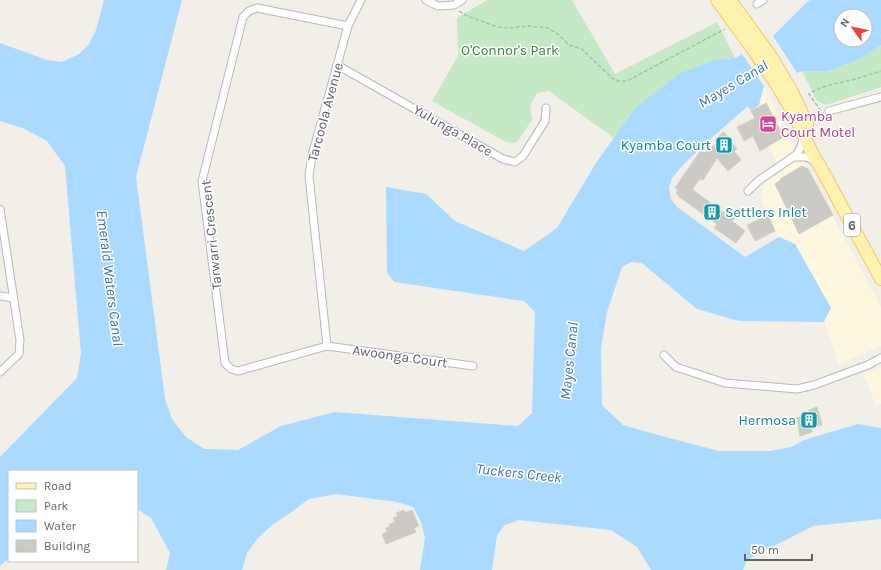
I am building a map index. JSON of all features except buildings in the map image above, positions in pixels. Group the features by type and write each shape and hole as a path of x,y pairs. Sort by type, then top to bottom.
{"main road":[{"name":"6","path":"716,0 757,45"},
{"name":"6","path":"730,0 757,45 801,110 808,126 820,167 881,279"},
{"path":"782,82 786,99 820,167"}],"street":[{"name":"Tarcoola Avenue","path":"327,346 309,176 312,155 348,26 360,0"},
{"path":"426,0 438,6 454,6 462,0"},
{"name":"Tarwarri Crescent","path":"327,346 238,371 232,369 226,363 202,181 243,17 249,10 257,8 348,26"},
{"name":"Yulunga Place","path":"337,65 503,159 515,162 523,156 545,121 546,108"},
{"path":"826,112 881,96"},
{"path":"748,192 758,182 794,157 801,147 804,135"},
{"path":"794,157 807,158 820,167"},
{"path":"0,209 20,340 19,354 0,372"},
{"path":"0,296 13,298"},
{"name":"Awoonga Court","path":"327,346 472,366"},
{"path":"664,355 676,367 725,383 797,389 814,385 868,365 881,358"}],"path":[{"path":"454,6 467,16 498,27 507,28 529,26 548,28 569,44 582,49 612,78 623,82 725,28"},
{"path":"826,112 809,94 824,86 849,81 881,71"}],"shaded area":[{"path":"764,86 791,142 808,169 881,307 881,346 839,364 824,322 831,308 795,244 779,237 760,198 765,182 782,172 751,111 759,105"},
{"path":"881,367 881,404 876,406 863,373"}],"green space":[{"name":"O'Connor's Park","path":"487,0 572,0 615,74 717,22 735,58 715,60 635,108 614,138 549,91 537,93 530,105 532,120 517,142 506,142 432,101 458,56 457,18"},
{"path":"881,45 881,87 826,105 817,101 802,71 828,71 859,59"}],"water":[{"path":"104,0 182,0 136,177 165,399 172,419 186,437 204,449 238,450 281,426 335,412 518,426 532,413 535,312 524,301 394,282 387,272 386,187 426,194 455,221 524,251 557,228 596,163 635,108 681,73 715,60 737,57 773,36 808,1 881,0 881,45 859,59 828,71 802,71 764,86 759,105 751,111 748,106 708,141 672,178 669,188 671,199 677,207 745,257 779,237 795,244 831,308 824,322 739,321 697,309 642,263 631,262 622,267 607,312 601,348 602,405 623,425 658,435 719,451 770,451 791,447 804,440 858,424 881,428 881,519 813,526 747,560 743,570 651,570 637,547 611,530 519,520 505,525 497,535 492,570 420,570 425,538 421,522 413,507 397,502 336,494 309,499 272,525 258,538 247,553 242,570 166,570 170,553 151,518 138,510 138,470 8,470 8,559 0,566 0,457 77,378 81,354 65,166 47,141 23,128 0,121 0,43 47,60 62,62 79,54 89,44 96,30"}],"pier":[{"path":"773,36 797,73 764,86 742,54"}],"place":[{"name":"Kyamba Court Motel","path":"768,124"},
{"name":"Kyamba Court","path":"724,145"},
{"name":"Settlers Inlet","path":"712,212"},
{"name":"Hermosa","path":"809,420"}],"water label":[{"name":"Mayes Canal","path":"733,84"},
{"name":"Emerald Waters Canal","path":"110,278"},
{"name":"Mayes Canal","path":"569,361"},
{"name":"Tuckers Creek","path":"519,473"}]}
